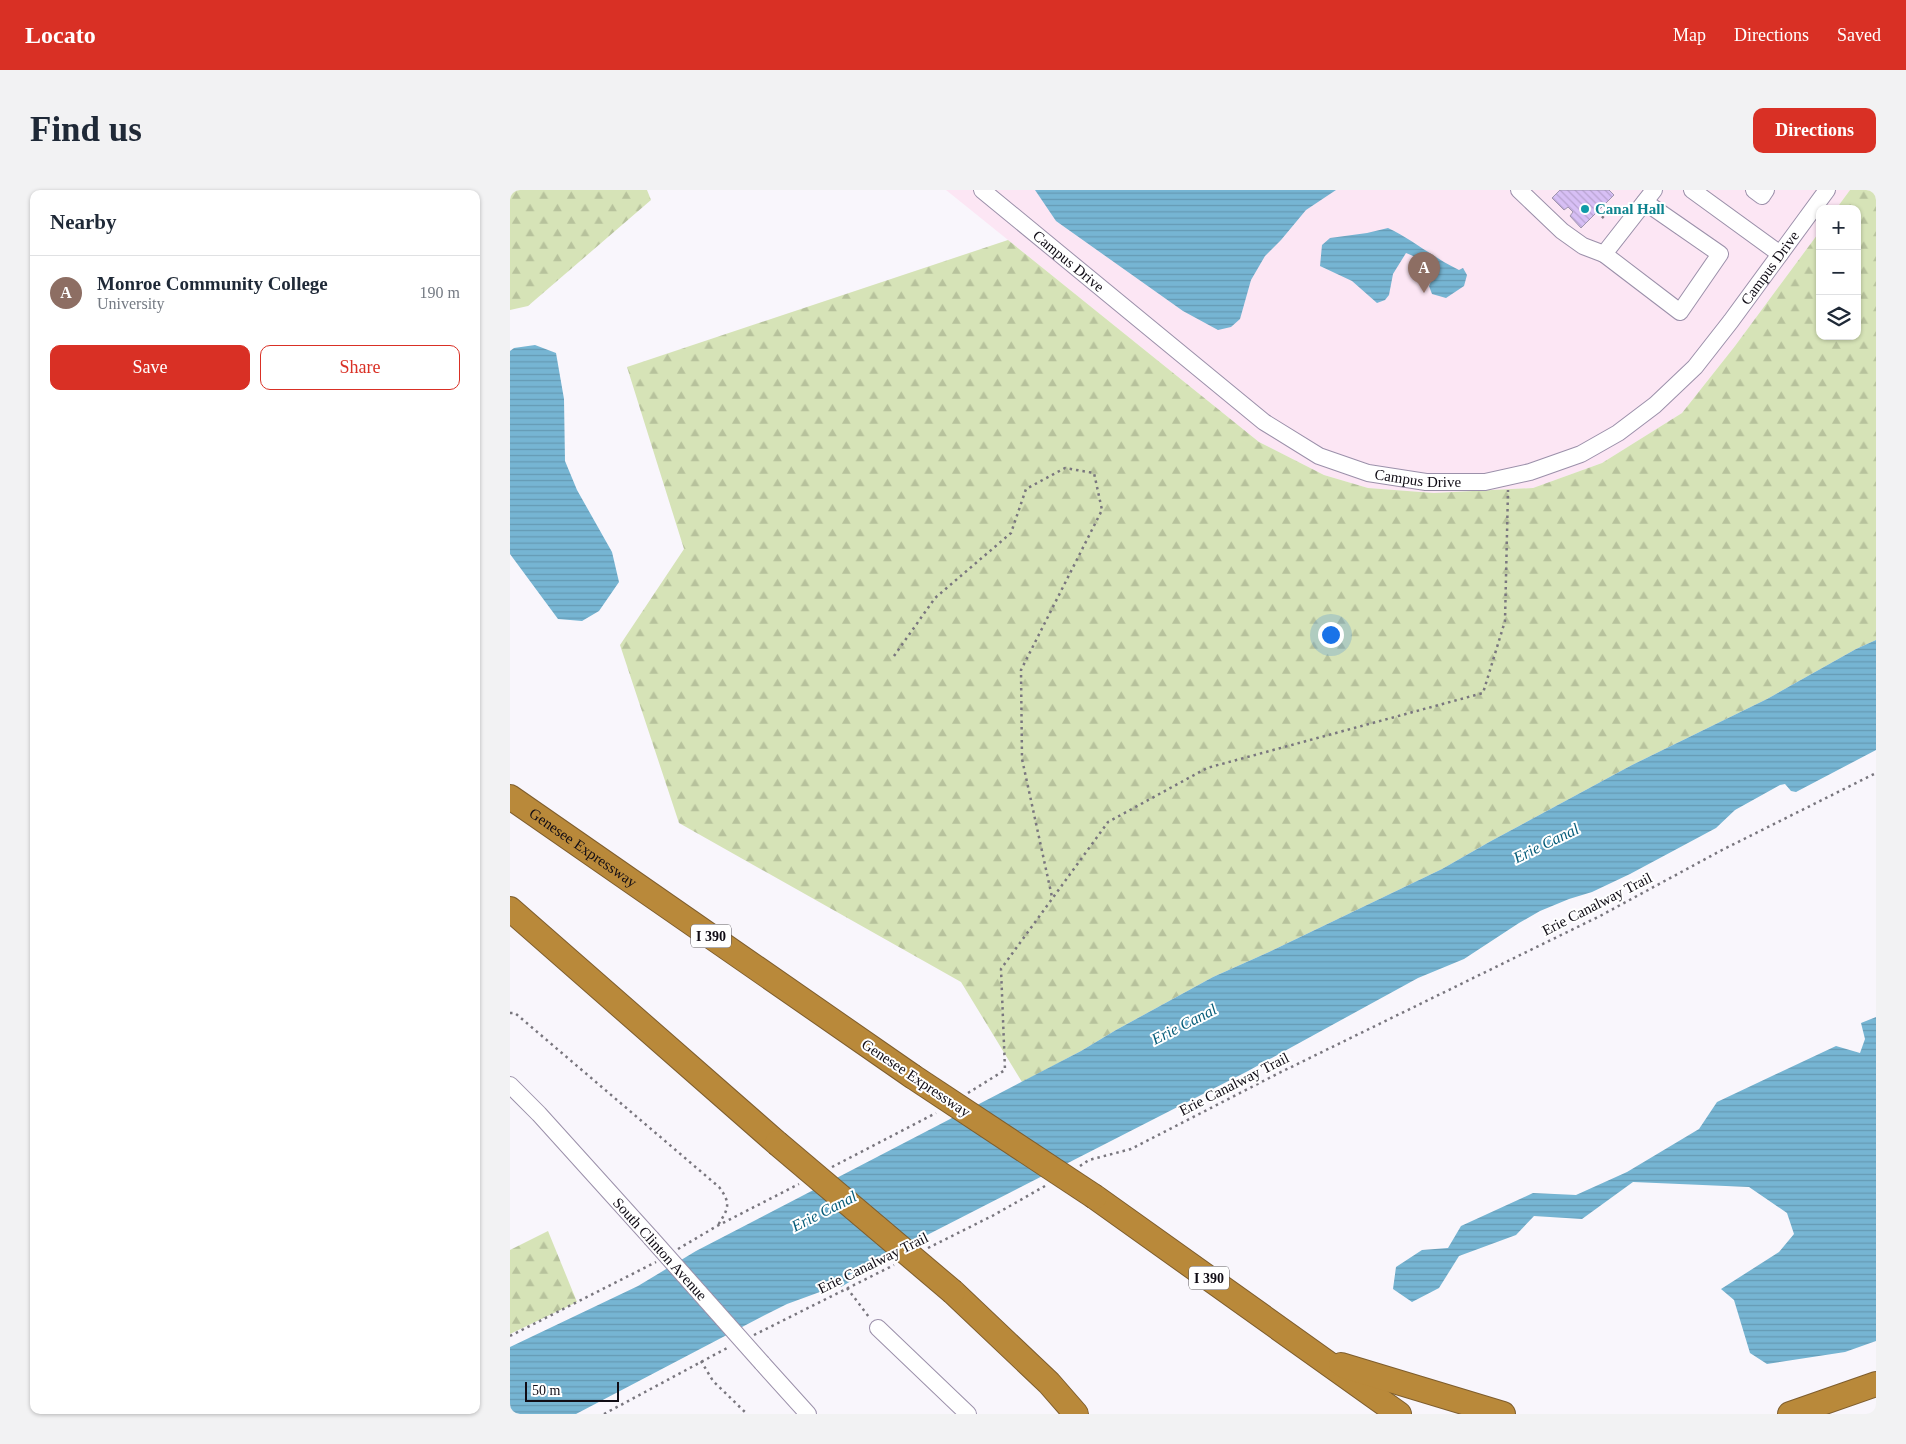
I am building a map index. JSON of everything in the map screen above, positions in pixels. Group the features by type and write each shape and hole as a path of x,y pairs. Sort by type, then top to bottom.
{"highway":[{"name":"Genesee Expressway","path":"510,797 912,1076 1095,1198 1398,1414"},
{"path":"510,909 777,1143 953,1292 1049,1383 1076,1414"},
{"name":"I 390","path":"1322,1359 1504,1414"},
{"path":"1790,1414 1876,1384"}],"street":[{"name":"Campus Drive","path":"982,190 1264,422 1319,456 1368,473 1426,482 1485,482 1530,472 1581,454 1618,433 1655,404 1695,367 1827,190"},
{"path":"1519,190 1562,231 1583,246 1604,254 1680,312 1720,254 1649,196 1604,254"},
{"path":"1692,190 1780,254"},
{"path":"1754,190 1762,196 1766,190"},
{"name":"South Clinton Avenue","path":"510,1085 539,1114 808,1414"},
{"path":"878,1328 968,1414"}],"path":[{"path":"1597,212 1606,220"},
{"path":"894,656 935,598 1011,533 1026,489 1065,468 1094,473 1102,510 1021,670 1022,760 1052,898"},
{"path":"963,1096 1005,1070 1000,969 1108,822 1207,768 1483,694 1505,621 1509,477"},
{"name":"Erie Canalway Trail","path":"1072,1170 1089,1160 1131,1150 1277,1074 1600,916 1722,850 1876,773"},
{"path":"510,1013 515,1013 718,1187 727,1198 727,1212 717,1226"},
{"path":"832,1167 938,1112"},
{"path":"675,1251 717,1226 806,1181"},
{"name":"Erie Canalway Trail","path":"925,1250 994,1215 1046,1185"},
{"path":"510,1336 658,1261"},
{"name":"Erie Canalway Trail","path":"752,1336 899,1263"},
{"path":"847,1288 878,1328"},
{"path":"604,1414 735,1344"},
{"path":"701,1361 714,1381 747,1414"}],"shaded area":[{"path":"946,190 1850,190 1839,205 1816,205 1816,236 1735,346 1682,413 1602,463 1533,488 1434,493 1368,488 1324,475 1259,442"}],"green space":[{"path":"510,190 647,190 651,200 528,306 510,310"},
{"path":"1850,190 1876,190 1876,640 1856,649 1767,699 1632,765 1442,869 1213,977 1022,1082 961,982 679,823 620,645 684,549 627,367 1008,240 1259,442 1324,475 1368,488 1434,493 1533,488 1602,463 1682,413 1735,346 1816,236 1816,340 1861,340 1861,205 1839,205"},
{"path":"548,1231 577,1302 510,1334 510,1250"}],"water":[{"path":"1035,190 1336,190 1306,210 1265,256 1251,280 1240,319 1231,327 1218,330 1183,311 1056,221"},
{"path":"1388,228 1459,270 1463,268 1467,275 1464,286 1446,298 1432,294 1429,286 1434,275 1429,267 1406,253 1393,274 1389,295 1385,300 1377,303 1352,281 1320,266 1322,245 1330,238"},
{"path":"535,345 556,353 564,399 565,461 577,490 612,552 619,582 599,611 582,621 558,619 510,554 510,351 514,348"},
{"name":"Erie Canal","path":"1876,640 1876,750 1796,792 1791,791 1785,784 1780,785 1735,810 1716,828 1630,874 1592,892 1540,911 1464,959 1418,978 1248,1071 845,1277 848,1276 851,1281 841,1287 839,1285 787,1304 576,1414 510,1414 510,1347 638,1286 696,1251 1081,1051 1213,977 1442,869 1632,765 1767,699 1856,649"},
{"path":"1876,1017 1876,1341 1845,1352 1767,1364 1750,1353 1734,1300 1721,1289 1779,1252 1794,1234 1787,1213 1749,1187 1633,1182 1582,1219 1534,1216 1516,1235 1459,1256 1439,1288 1412,1302 1393,1289 1396,1267 1422,1250 1448,1248 1461,1226 1533,1193 1576,1195 1627,1172 1699,1129 1717,1102 1836,1046 1860,1053 1865,1039 1861,1023"}],"building":[{"name":"Canal Hall","path":"1560,190 1609,190 1614,195 1581,228 1570,216 1573,212 1568,207 1564,210 1552,198"}],"place":[{"name":"Canal Hall","path":"1585,209"},
{"name":"Monroe Community College","path":"1424,293"}]}
